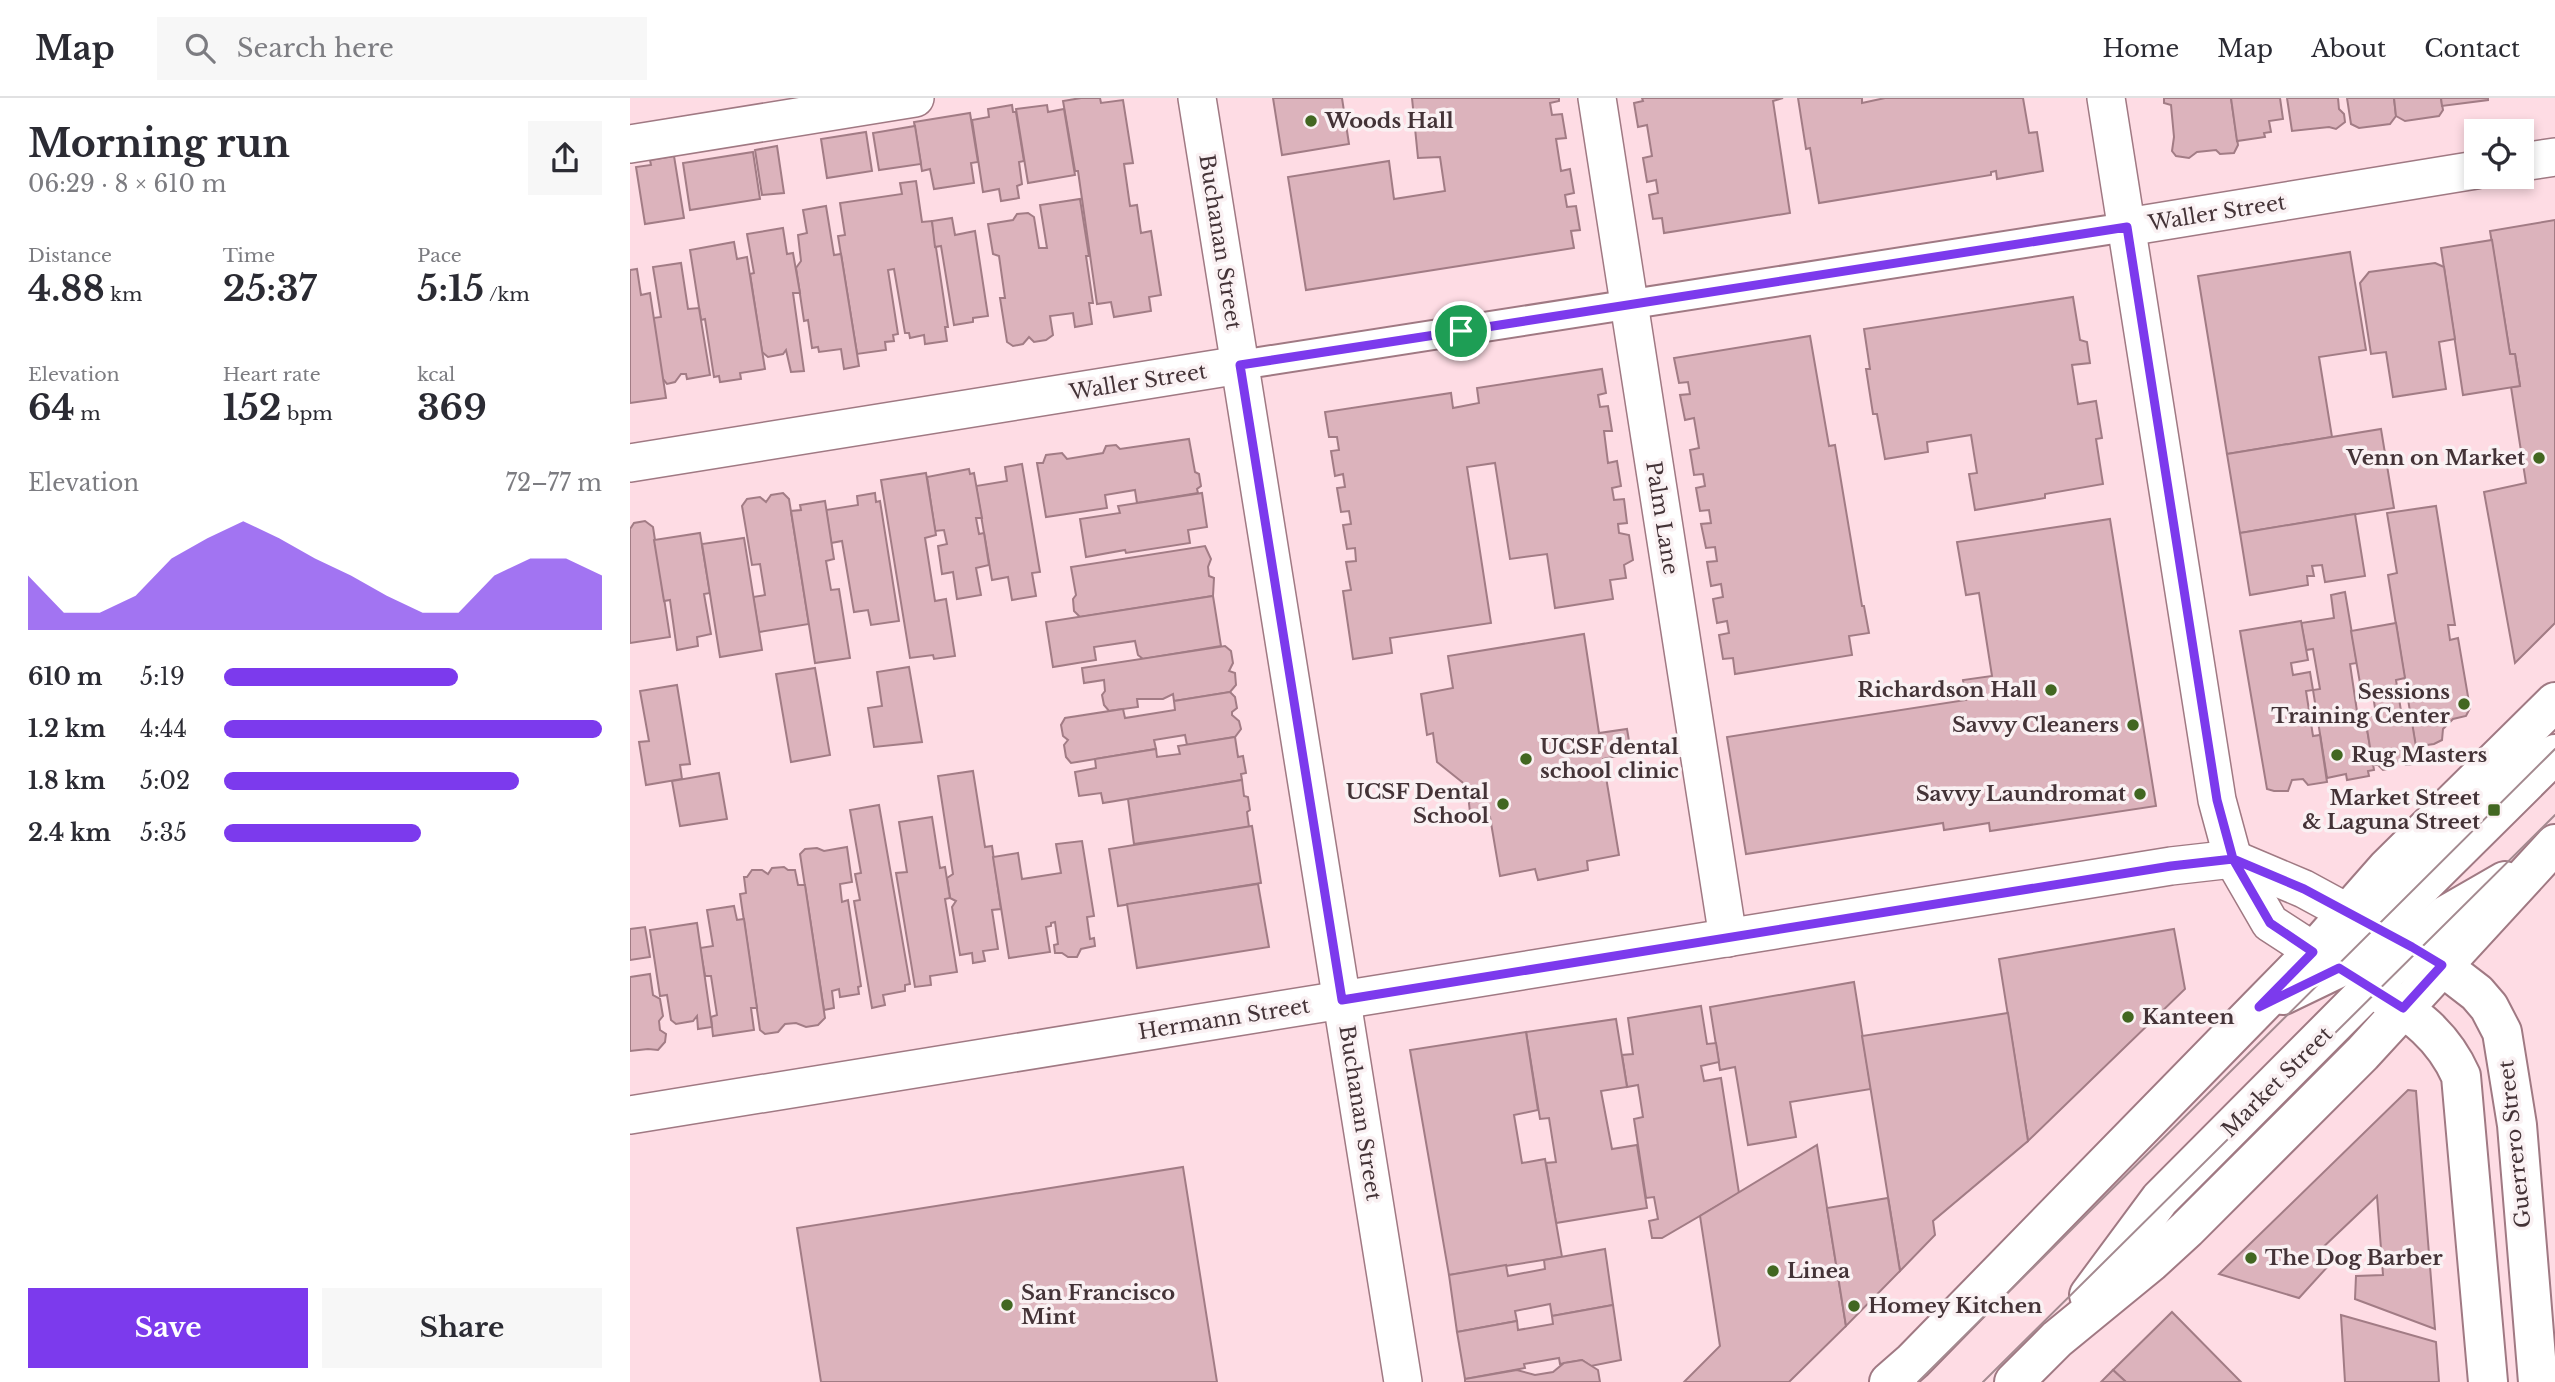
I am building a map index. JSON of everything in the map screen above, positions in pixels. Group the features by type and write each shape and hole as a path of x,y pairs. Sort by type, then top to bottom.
{"main road":[{"path":"2363,921 2387,868 2555,702"},
{"path":"1899,1375 2259,1007 2326,960 2363,921 2555,754"},
{"name":"Market Street","path":"2057,1339 2160,1199 2371,988 2427,956 2545,855"},
{"name":"Market Street","path":"2014,1382 2057,1339 2187,1229 2362,1054 2403,1008 2427,956"},
{"name":"Guerrero Street","path":"2427,956 2477,993 2489,1007 2502,1032 2517,1125 2538,1382"},
{"path":"2326,960 2403,1008 2436,1035 2452,1055 2461,1076 2488,1382"}],"street":[{"path":"630,144 915,98"},
{"name":"Buchanan Street","path":"1197,98 1403,1382"},
{"name":"Palm Lane","path":"1597,98 1728,938"},
{"path":"2106,98 2217,800 2233,859 2270,923 2326,960"},
{"path":"2534,160 2555,157"},
{"name":"Waller Street","path":"630,463 2464,172"},
{"path":"2233,859 2304,889 2427,956"},
{"name":"Hermann Street","path":"630,1115 2158,868 2233,859"}],"building":[{"path":"1100,98 1101,103 1123,100 1133,163 1124,164 1130,206 1137,205 1141,233 1151,231 1161,295 1149,297 1151,311 1114,317 1111,302 1097,304 1078,171 1075,171 1063,101"},
{"name":"Woods Hall","path":"1273,98 1342,98 1349,144 1282,155"},
{"path":"1412,98 1559,98 1559,101 1550,103 1552,115 1562,114 1566,138 1556,139 1561,171 1570,169 1574,193 1565,195 1567,207 1576,206 1580,230 1571,231 1574,248 1306,290 1288,177 1389,161 1394,199 1445,191 1440,157 1418,158"},
{"path":"1642,98 1783,98 1773,101 1790,213 1664,233 1662,218 1653,219 1649,195 1658,193 1656,180 1647,182 1643,158 1652,156 1647,125 1638,127 1634,103 1643,101"},
{"path":"1798,98 1862,98 1862,103 1885,98 2023,98 2029,133 2037,132 2043,171 1997,179 1996,171 1991,172 1991,175 1819,203 1810,148 1806,149"},
{"path":"2164,98 2231,98 2238,145 2234,153 2220,154 2216,150 2197,152 2189,158 2176,156 2172,151 2174,137 2171,105 2164,103"},
{"path":"2231,98 2280,98 2283,119 2269,121 2271,132 2264,133 2265,137 2237,141"},
{"path":"2287,98 2338,98 2339,109 2344,114 2345,122 2336,129 2329,127 2292,131"},
{"path":"2347,98 2394,98 2396,116 2390,124 2359,128 2351,124"},
{"path":"2394,98 2441,98 2443,110 2439,116 2405,121 2396,116"},
{"path":"2441,98 2488,98 2488,100 2442,106"},
{"path":"1012,105 1013,112 1016,112 1024,161 1019,162 1022,184 1017,186 1019,198 1001,201 999,189 983,192 972,120 989,117 988,109"},
{"path":"1047,105 1048,112 1064,109 1075,175 1028,183 1016,109"},
{"path":"970,113 978,162 971,163 974,183 934,189 930,169 922,171 914,122"},
{"path":"915,126 921,164 879,170 873,133"},
{"path":"866,132 872,171 827,178 821,139"},
{"path":"777,146 784,193 762,195 755,150"},
{"path":"753,152 760,199 690,210 683,163"},
{"path":"674,156 684,218 645,224 636,167 651,165 650,160"},
{"path":"916,181 922,222 932,221 948,327 945,327 947,341 925,344 924,335 910,338 909,333 905,333 894,269 888,270 898,334 893,335 894,341 885,342 886,350 857,354 838,236 845,235 840,203 902,194 900,183"},
{"path":"1080,199 1089,256 1086,256 1093,303 1089,303 1092,324 1075,327 1073,313 1050,316 1053,335 1046,340 1034,342 1029,337 1023,344 1013,346 1007,342 1000,298 1005,298 999,256 993,254 988,224 1013,220 1017,214 1028,213 1034,217 1039,248 1047,248 1040,205"},
{"path":"826,206 834,255 841,254 859,366 844,369 841,349 819,352 818,347 812,348 808,320 804,321 796,268 801,261 798,235 807,233 803,210"},
{"path":"952,218 955,235 975,231 988,316 954,325 941,246 935,247 932,221"},
{"name":"Venn on Market","path":"2555,220 2555,623 2515,663 2484,492 2526,483 2511,387 2520,386 2515,354 2510,354 2490,231"},
{"path":"783,228 787,254 793,253 800,293 793,293 804,371 791,372 786,350 783,354 768,357 762,352 750,274 754,273 747,234"},
{"path":"2492,240 2510,354 2515,354 2520,386 2463,395 2441,248"},
{"path":"734,242 737,259 747,257 765,369 740,373 741,379 720,382 719,376 714,377 705,319 701,320 690,250"},
{"path":"2350,252 2366,350 2319,357 2332,437 2227,454 2198,276"},
{"path":"681,263 688,309 699,308 710,375 687,379 686,374 681,374 675,382 667,384 662,378 653,318 661,317 653,267"},
{"path":"2435,263 2444,267 2455,339 2439,342 2446,389 2393,397 2386,352 2371,354 2360,283 2369,272"},
{"path":"637,269 641,295 650,293 666,398 630,403 630,270"},
{"path":"2073,297 2080,340 2087,342 2090,363 2072,365 2078,404 2096,401 2102,438 2096,439 2103,484 2045,494 2045,498 1975,510 1969,474 1977,473 1971,435 1927,442 1928,452 1885,459 1877,414 1873,414 1866,369 1870,369 1864,329"},
{"path":"1810,336 1829,446 1835,445 1869,633 1849,636 1852,655 1735,674 1733,658 1723,659 1719,635 1729,633 1727,621 1717,623 1713,599 1723,597 1721,584 1711,586 1707,562 1717,561 1715,547 1706,548 1701,524 1711,523 1709,510 1700,511 1696,488 1705,486 1703,474 1694,475 1690,450 1699,448 1694,418 1685,420 1680,395 1690,394 1688,382 1679,383 1674,358"},
{"path":"1602,369 1606,393 1598,395 1600,407 1608,406 1612,431 1604,431 1608,463 1617,461 1621,486 1612,488 1614,500 1624,499 1627,523 1618,524 1619,533 1629,535 1633,560 1624,565 1626,578 1610,580 1613,599 1555,608 1547,554 1510,559 1495,463 1467,467 1491,623 1390,638 1392,653 1353,659 1343,591 1351,590 1346,562 1356,561 1355,548 1347,549 1343,525 1351,524 1349,511 1341,512 1337,488 1345,487 1343,474 1335,476 1331,451 1339,450 1337,437 1329,437 1325,412 1451,393 1453,408 1479,403 1477,388"},
{"path":"2381,429 2394,508 2240,533 2227,454"},
{"path":"1189,439 1195,472 1199,474 1201,486 1197,489 1198,493 1137,503 1135,490 1105,495 1107,508 1046,517 1037,463 1043,463 1046,455 1062,453 1067,459 1103,453 1106,446 1116,445 1120,449"},
{"path":"1022,464 1040,572 1032,573 1036,596 1012,600 1008,577 992,580 976,486 1007,481 1005,467"},
{"path":"969,469 970,474 974,473 982,518 976,518 979,534 984,533 989,565 976,568 981,595 957,599 953,572 942,574 938,546 947,544 944,530 935,531 927,477"},
{"path":"926,473 936,535 925,538 935,601 946,599 955,656 934,659 933,655 910,658 881,480"},
{"path":"783,493 789,499 809,624 759,632 753,597 765,595 760,564 752,565 742,506 747,499 760,497 766,502 771,495"},
{"path":"875,493 876,502 880,501 899,621 871,625 868,610 854,612 842,541 831,543 826,510 858,505 857,496"},
{"path":"1202,493 1207,527 1188,530 1190,543 1086,557 1080,519 1120,513 1118,506"},
{"path":"825,501 834,559 826,561 831,590 839,589 850,658 815,663 791,511 801,510 800,505"},
{"path":"2436,506 2455,625 2448,625 2450,640 2458,638 2470,708 2466,716 2453,719 2443,729 2442,740 2427,745 2417,755 2388,575 2397,573 2387,513"},
{"path":"2355,514 2365,576 2325,582 2322,565 2312,566 2314,576 2307,576 2308,585 2250,595 2240,533"},
{"name":"Richardson Hall","path":"2110,519 2156,806 1990,831 1989,823 1944,830 1943,823 1746,854 1727,737 1966,700 1963,680 1992,676 1979,593 1966,595 1957,542"},
{"path":"645,521 653,527 670,637 630,643 630,529 634,523"},
{"path":"700,533 710,593 704,594 711,634 697,637 698,646 677,650 670,600 664,601 654,540"},
{"path":"744,538 762,650 720,657 702,544"},
{"path":"1205,546 1211,559 1208,567 1209,576 1214,578 1213,596 1080,617 1074,611 1073,599 1076,595 1071,567"},
{"path":"2345,592 2357,663 2350,664 2358,718 2365,717 2374,770 2368,771 2369,776 2347,780 2346,774 2327,778 2313,690 2320,689 2313,649 2306,650 2301,623 2334,618 2331,595"},
{"path":"1213,596 1221,646 1143,659 1138,655 1135,641 1094,647 1096,660 1053,667 1046,622"},
{"path":"2301,621 2308,660 2291,663 2293,675 2310,672 2313,690 2306,691 2313,736 2320,735 2327,782 2308,785 2303,779 2292,780 2288,791 2274,791 2267,789 2240,631"},
{"path":"2396,623 2405,678 2396,680 2401,711 2410,710 2418,759 2413,764 2406,765 2401,761 2395,762 2392,768 2383,770 2378,765 2373,765 2365,717 2376,715 2372,688 2361,689 2351,631"},
{"path":"1584,634 1599,733 1627,729 1631,753 1603,759 1619,855 1587,861 1588,870 1538,880 1535,869 1500,876 1490,817 1471,821 1467,786 1437,762 1433,733 1427,735 1421,694 1453,688 1448,656"},
{"path":"1225,646 1231,651 1233,663 1229,671 1235,673 1236,685 1230,692 1174,701 1173,694 1163,699 1137,699 1138,707 1109,711 1104,705 1102,695 1105,691 1104,680 1084,683 1082,668"},
{"path":"909,667 922,742 874,747 868,708 882,706 877,672"},
{"path":"815,668 830,755 791,762 776,674"},
{"path":"677,685 690,764 680,765 682,779 646,785 639,742 649,741 640,691"},
{"path":"1230,692 1235,697 1237,708 1232,715 1239,721 1241,729 1235,737 1187,745 1185,735 1154,740 1156,749 1071,763 1066,757 1064,745 1068,740 1063,736 1061,725 1065,718 1123,709 1125,718 1175,710 1174,701"},
{"path":"1235,737 1238,757 1243,756 1246,773 1241,774 1242,780 1103,803 1101,793 1079,796 1075,772 1096,768 1095,759 1156,749 1157,757 1180,754 1178,746"},
{"path":"973,771 985,847 992,846 1001,909 992,910 998,949 983,951 985,961 973,963 972,953 960,955 952,907 956,901 950,898 947,878 953,874 938,776"},
{"path":"719,773 727,819 680,826 672,781"},
{"path":"1242,780 1244,796 1248,797 1250,810 1247,812 1249,827 1134,844 1128,799"},
{"path":"879,805 910,984 905,985 905,991 883,995 885,1005 872,1008 854,901 860,900 855,874 861,873 850,810"},
{"path":"932,817 940,868 945,867 950,898 945,899 957,972 930,976 931,985 915,987 896,873 907,872 899,822"},
{"path":"1252,826 1261,883 1118,906 1109,849"},
{"path":"1082,841 1094,916 1087,917 1090,939 1094,938 1095,946 1081,949 1077,957 1055,953 1054,945 1058,944 1055,922 1046,927 1050,952 1009,958 993,857 1018,853 1022,879 1061,873 1056,844"},
{"path":"847,847 852,882 840,884 842,902 848,900 861,986 858,987 859,994 840,997 839,989 832,991 834,1008 824,1010 800,854 805,849 817,848 824,851"},
{"path":"772,868 795,870 798,885 805,885 825,1018 818,1025 806,1027 796,1023 785,1024 778,1032 765,1034 760,1030 740,894 746,893 744,877 752,870 762,870 768,874"},
{"path":"1258,884 1269,947 1137,968 1127,904"},
{"path":"734,906 737,920 744,919 757,1008 751,1008 754,1030 713,1036 711,1017 717,1015 711,976 705,976 700,948 713,946 707,910"},
{"path":"697,923 712,1027 698,1029 697,1016 693,1021 676,1024 671,1020 667,995 660,996 650,930"},
{"path":"645,927 650,957 630,960 630,929"},
{"path":"2174,929 2185,989 2028,1141 1999,959"},
{"path":"650,974 653,995 660,999 663,1016 659,1021 660,1030 666,1034 665,1042 658,1050 630,1051 630,977"},
{"path":"1854,982 1871,1089 1790,1102 1796,1137 1748,1145 1735,1067 1720,1070 1710,1007"},
{"path":"1701,1006 1707,1044 1716,1043 1719,1062 1701,1066 1704,1081 1721,1078 1739,1193 1662,1238 1652,1238 1649,1221 1658,1219 1654,1197 1646,1198 1634,1119 1643,1117 1638,1085 1627,1087 1622,1055 1633,1054 1628,1018"},
{"path":"2008,1013 2028,1141 1933,1221 1935,1235 1900,1271 1862,1036"},
{"path":"1616,1019 1627,1087 1601,1091 1612,1149 1637,1145 1647,1208 1556,1223 1546,1163 1556,1162 1549,1118 1540,1119 1526,1032"},
{"path":"1526,1032 1538,1110 1514,1115 1522,1163 1545,1159 1562,1257 1449,1275 1410,1050"},
{"path":"2408,1090 2416,1091 2435,1329 2355,1299 2356,1276 2383,1275 2377,1196 2317,1253 2330,1264 2299,1298 2219,1274"},
{"name":"Linea","path":"1817,1145 1846,1326 1789,1382 1684,1382 1720,1346 1700,1216"},
{"name":"San Francisco Mint","path":"1183,1167 1217,1382 821,1382 797,1228"},
{"path":"1888,1198 1900,1271 1846,1326 1827,1208"},
{"path":"1605,1249 1613,1305 1552,1316 1550,1304 1515,1311 1517,1321 1457,1332 1449,1275 1506,1265 1508,1276 1545,1269 1544,1260"},
{"path":"1613,1305 1621,1360 1591,1366 1582,1360 1560,1364 1559,1358 1524,1364 1525,1368 1465,1379 1457,1332 1517,1321 1518,1330 1553,1324 1552,1316"},
{"path":"2172,1312 2241,1382 2126,1382 2113,1370"},
{"path":"2341,1315 2436,1342 2439,1382 2345,1382"},
{"path":"1582,1360 1598,1370 1600,1382 1465,1382 1465,1379 1517,1370 1535,1375 1553,1372 1564,1363"},
{"path":"2113,1370 2126,1382 2101,1382"}],"tram line":[{"path":"1918,1382 2555,749"},
{"path":"1983,1382 2555,815"}],"place":[{"name":"Woods Hall","path":"1311,121"},
{"name":"Venn on Market","path":"2539,458"},
{"name":"Richardson Hall","path":"2051,690"},
{"name":"Sessions Training Center","path":"2464,704"},
{"name":"Savvy Cleaners","path":"2133,725"},
{"name":"Rug Masters","path":"2337,755"},
{"name":"UCSF dental school clinic","path":"1526,759"},
{"name":"Savvy Laundromat","path":"2140,794"},
{"name":"UCSF Dental School","path":"1503,804"},
{"name":"Market Street & Laguna Street","path":"2494,810"},
{"name":"Kanteen","path":"2128,1017"},
{"name":"The Dog Barber","path":"2251,1258"},
{"name":"Linea","path":"1773,1271"},
{"name":"San Francisco Mint","path":"1007,1305"},
{"name":"Homey Kitchen","path":"1854,1306"}],"route":[{"path":"1461,331 1240,365 1342,1000 2171,866 2233,859 2304,889 2442,965 2403,1008 2339,968 2259,1007 2313,952 2270,923 2233,859 2217,800 2127,227 1461,331"}]}
